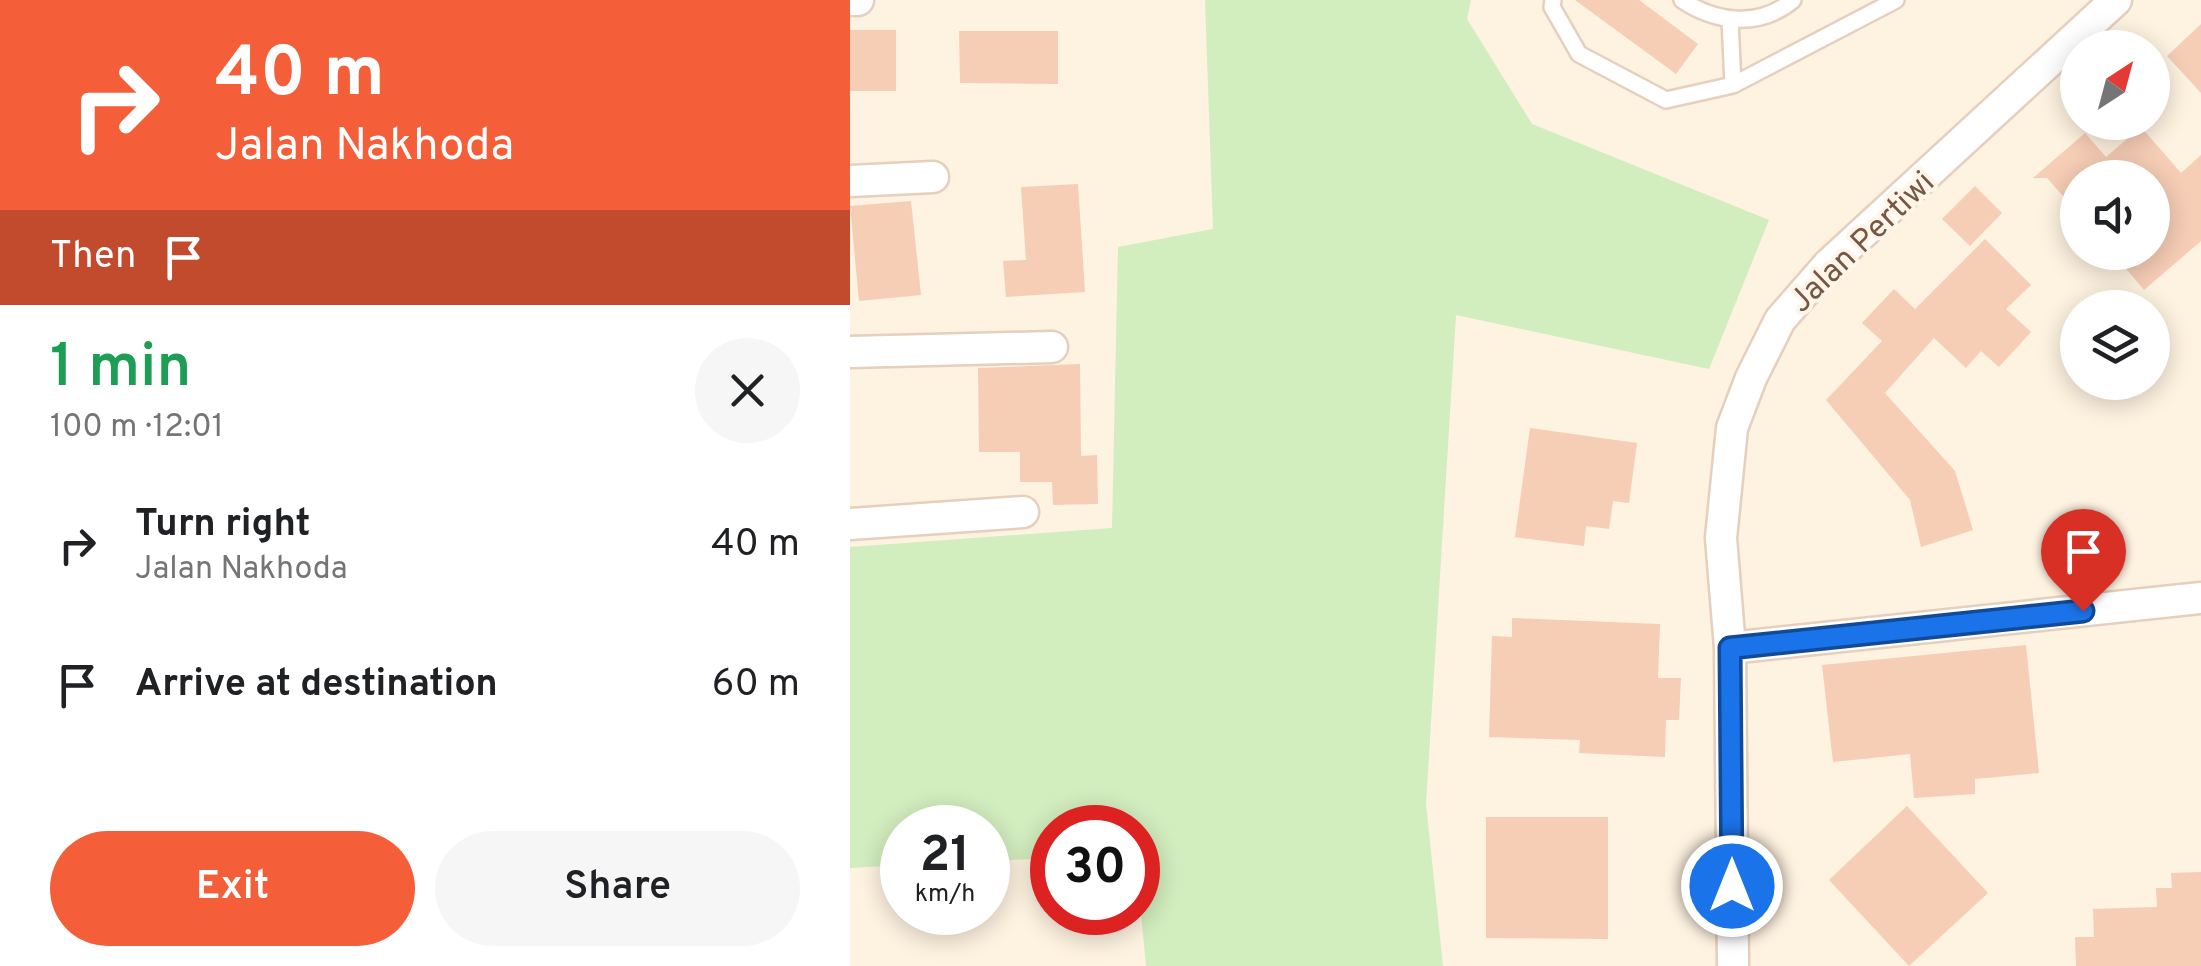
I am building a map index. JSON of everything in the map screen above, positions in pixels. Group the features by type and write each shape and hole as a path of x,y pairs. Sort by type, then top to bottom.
{"street":[{"path":"850,0 858,0"},
{"name":"Jalan Pertiwi","path":"1732,966 1730,648 1721,538 1732,428 1750,378 1780,320 1828,265 2116,0"},
{"path":"850,181 933,177"},
{"path":"850,352 1052,347"},
{"path":"850,524 1023,512"},
{"path":"1730,648 2201,598"}],"lane":[{"path":"1553,0 1552,7 1579,54 1666,100 1733,85 1896,0"},
{"path":"1682,0 1699,12 1730,20 1759,18 1793,0"},
{"path":"1730,20 1733,85"}],"green space":[{"path":"1205,0 1471,0 1467,19 1532,124 1769,220 1709,369 1456,315 1426,804 1443,966 1146,966 1143,935 1160,935 1160,805 1030,805 1030,859 1010,860 1010,805 880,805 880,866 850,868 850,547 1112,528 1118,247 1213,229"}],"building":[{"path":"1575,0 1639,0 1698,44 1676,74"},
{"path":"2201,24 2201,93 2170,59 2170,53"},
{"path":"850,30 896,30 896,91 850,91"},
{"path":"959,31 1058,31 1058,84 960,83"},
{"path":"2077,140 2091,140 2106,157 2126,140 2152,140 2170,160 2060,160 2060,193 2047,178 2033,178"},
{"path":"2201,155 2201,241 2170,268 2170,160 2181,173"},
{"path":"1078,184 1085,292 1006,297 1003,261 1026,260 1021,187"},
{"path":"1975,186 2002,213 1970,246 1942,219"},
{"path":"911,201 921,295 859,301 850,206"},
{"path":"1985,239 2031,285 2006,309 2031,332 1999,367 1981,351 1966,368 1934,338 1885,393 1955,471 1973,530 1921,547 1910,500 1826,400 1882,341 1862,323 1894,289 1915,309"},
{"path":"2127,270 2167,270 2144,290"},
{"path":"1080,364 1081,456 1097,455 1098,504 1053,505 1052,482 1020,482 1020,452 979,452 978,368"},
{"path":"1530,428 1637,443 1629,503 1613,501 1609,529 1586,526 1584,546 1515,537"},
{"path":"1512,618 1660,624 1658,678 1681,678 1679,720 1666,720 1665,757 1579,753 1580,740 1489,737 1492,636 1512,637"},
{"path":"2026,645 2039,773 1975,779 1975,794 1914,798 1910,754 1833,762 1822,665"},
{"path":"1907,806 1988,893 1909,966 1829,880"},
{"path":"1486,817 1608,817 1608,939 1486,938"},
{"path":"2201,872 2201,966 2076,966 2075,937 2094,937 2093,909 2157,907 2156,888 2172,888 2171,873"}],"route":[{"path":"1732,886 1730,648 2083,611"}]}
